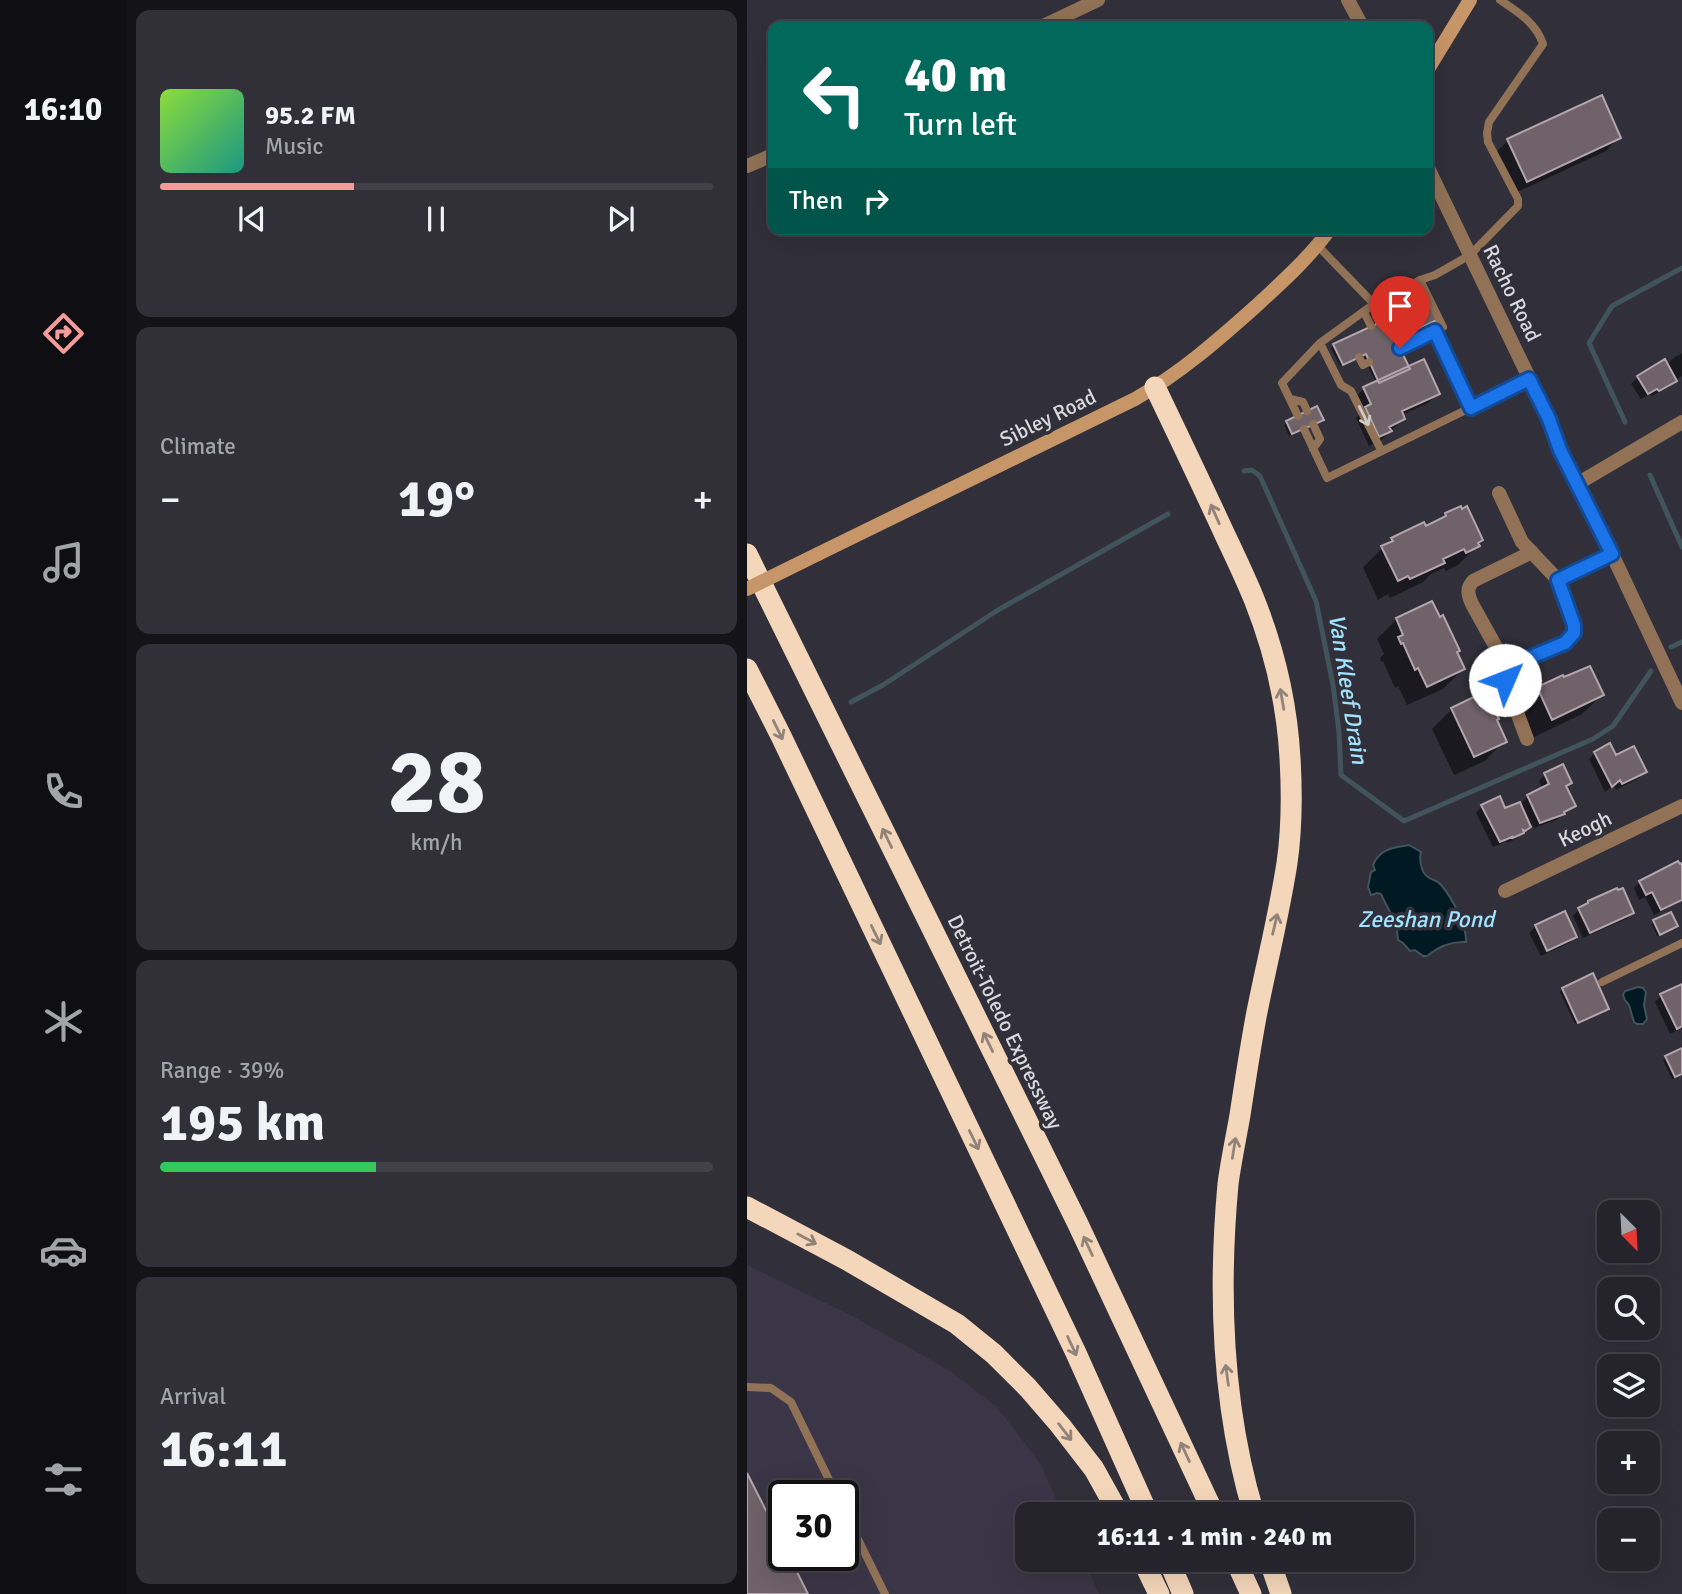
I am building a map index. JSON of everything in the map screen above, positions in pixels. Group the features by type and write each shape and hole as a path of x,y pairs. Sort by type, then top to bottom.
{"highway":[{"path":"1155,387 1253,597 1277,676 1290,757 1291,808 1287,859 1281,900 1255,1020 1229,1180 1226,1218 1223,1316 1225,1362 1237,1440 1252,1502"},
{"name":"Detroit-Toledo Expressway","path":"747,554 1077,1222 1208,1502"},
{"path":"747,669 1076,1353 1143,1502"},
{"path":"747,1207 847,1260 957,1324 1028,1388 1060,1424 1094,1469 1112,1502"},
{"path":"1148,1572 1159,1594"},
{"path":"1174,1572 1183,1594"},
{"path":"1241,1572 1251,1594"},
{"path":"1273,1572 1281,1594"}],"main road":[{"path":"1433,61 1470,0"},
{"name":"Sibley Road","path":"747,589 1155,387 1189,364 1236,324 1276,288 1325,235"}],"street":[{"path":"1054,21 1098,0"},
{"path":"1348,0 1359,21"},
{"path":"747,166 768,157"},
{"name":"Racho Road","path":"1433,178 1682,704"},
{"path":"1577,484 1682,422"},
{"path":"1499,494 1522,542 1558,580 1574,625 1574,633 1565,643 1507,667"},
{"path":"1527,738 1505,680 1507,667 1472,604 1468,590 1473,581 1532,552"},
{"path":"1558,580 1612,554"},
{"name":"Keogh","path":"1505,891 1682,806"}],"lane":[{"path":"1298,416 1282,383 1320,343 1378,302 1470,255 1518,206 1518,199 1488,142 1487,133 1489,122 1543,44 1540,35 1527,19 1500,0"},
{"path":"1317,245 1378,302 1390,318"},
{"path":"1401,344 1421,333 1443,327 1420,280"},
{"path":"1401,290 1410,308"},
{"path":"1364,312 1371,326"},
{"path":"1345,325 1350,336"},
{"path":"1435,331 1471,408"},
{"path":"1320,343 1341,385 1351,391 1381,450"},
{"path":"1358,358 1363,365 1369,362"},
{"path":"1303,429 1327,478 1529,379"},
{"path":"1290,399 1303,402 1307,411"},
{"path":"1313,424 1320,439 1313,449"},
{"path":"1602,982 1682,943"},
{"path":"747,1387 771,1388 791,1402 829,1480"},
{"path":"859,1541 885,1594"}],"shaded area":[{"path":"747,1265 854,1317 947,1369 996,1406 1040,1463 1058,1502 1015,1502 1015,1572 1089,1572 1099,1594 747,1594"}],"water":[{"name":"Zeeshan Pond","path":"1409,845 1421,852 1424,872 1440,884 1450,898 1461,920 1466,942 1445,945 1427,956 1415,950 1410,951 1398,940 1394,922 1381,894 1371,895 1368,887 1371,872 1375,870 1373,865 1379,855"},
{"path":"1638,987 1646,992 1644,1005 1647,1019 1643,1024 1634,1022 1623,995 1625,991"}],"building":[{"path":"1602,95 1621,138 1527,182 1507,139"},
{"path":"1428,300 1437,320 1396,340 1410,369 1379,383 1366,354 1343,365 1333,344"},
{"path":"1424,359 1440,394 1402,411 1405,419 1389,427 1392,431 1379,437 1365,407 1371,404 1363,387"},
{"path":"1665,359 1677,381 1648,394 1637,376"},
{"path":"1317,406 1324,420 1292,434 1286,421"},
{"path":"1461,506 1462,509 1467,506 1483,540 1478,543 1480,546 1466,553 1464,549 1443,559 1445,563 1410,579 1408,576 1398,581 1381,546 1393,541 1391,538 1424,522 1426,526"},
{"path":"1432,601 1440,617 1443,615 1460,651 1457,652 1465,669 1427,687 1418,668 1415,670 1403,643 1401,644 1398,637 1403,635 1396,618"},
{"path":"1590,666 1604,695 1552,720 1537,687"},
{"path":"1486,691 1507,742 1474,757 1451,708"},
{"path":"1610,743 1616,755 1634,746 1647,772 1622,784 1620,780 1612,787 1594,752"},
{"path":"1563,764 1572,783 1566,786 1576,806 1564,812 1565,814 1540,823 1527,795 1549,784 1544,773"},
{"path":"1500,796 1505,808 1520,802 1531,827 1523,830 1524,833 1500,842 1481,805"},
{"path":"1678,861 1682,863 1682,900 1661,910 1652,892 1646,895 1639,881"},
{"path":"1617,888 1623,888 1634,913 1590,933 1578,908"},
{"path":"1565,911 1577,937 1547,951 1535,925"},
{"path":"1671,912 1678,926 1660,935 1653,920"},
{"path":"1593,973 1609,1009 1578,1023 1562,988"},
{"path":"1682,984 1682,1026 1677,1029 1660,994"},
{"path":"1682,1048 1682,1074 1675,1077 1665,1056"},
{"path":"747,1473 768,1514 768,1571 796,1571 808,1594 747,1594"}],"waterway":[{"name":"Van Kleef Drain","path":"1625,422 1589,343 1612,306 1682,268"},
{"name":"Van Kleef Drain","path":"1244,471 1252,470 1260,476 1316,601 1333,685 1341,775 1404,821 1593,739 1613,726 1651,671"},
{"name":"Van Kleef Drain","path":"1650,475 1682,547"},
{"name":"Van Kleef Drain","path":"851,702 883,685 998,610 1168,514"},
{"name":"Van Kleef Drain","path":"1671,647 1682,642"}],"route":[{"path":"1400,348 1435,331 1471,408 1529,379 1549,419 1560,450 1612,554 1558,580 1574,625 1574,633 1565,643 1507,667 1505,680"}]}
